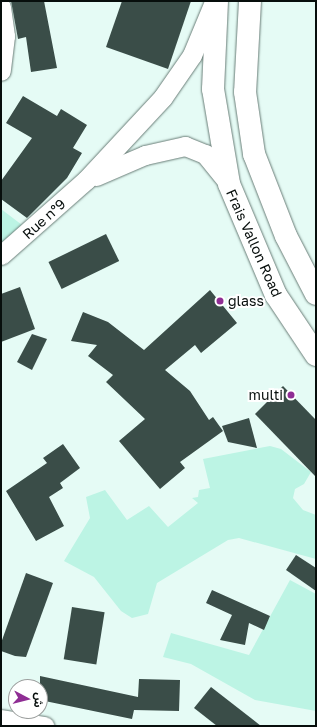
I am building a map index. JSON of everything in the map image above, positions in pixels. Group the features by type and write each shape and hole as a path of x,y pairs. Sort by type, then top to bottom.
{"highway":[{"name":"Frais Vallon Road","path":"215,1 213,89 229,184 276,295 316,355"},
{"path":"250,1 245,92 254,154 286,236 316,294"}],"street":[{"path":"86,180 139,124 182,72 215,1"},
{"path":"1,6 6,36 1,71"},
{"path":"86,180 145,155 185,146 205,154 229,184"},
{"name":"Rue n°9","path":"1,255 86,180"},
{"path":"1,719 44,726"}],"green space":[{"path":"1,209 30,231 1,248"},
{"path":"270,446 281,449 311,472 304,484 295,489 293,498 303,510 316,515 316,559 239,538 228,540 157,583 148,614 132,618 121,611 94,577 64,561 90,518 86,497 105,490 127,520 149,506 168,527 198,503 192,498 198,497 199,490 210,488 203,459"},
{"path":"290,580 316,594 316,711 255,700 191,664 163,657 171,633 249,655"}],"building":[{"path":"11,1 44,1 57,68 31,72 26,37 18,39"},
{"path":"122,1 191,1 168,69 106,47"},
{"path":"23,96 57,116 61,109 87,125 73,148 82,153 67,178 27,218 1,199 1,181 32,138 6,123"},
{"path":"106,234 119,261 62,289 48,262"},
{"path":"20,287 35,329 1,342 1,294"},
{"path":"210,290 237,323 201,353 195,345 165,370 190,391 209,420 213,417 223,431 180,462 185,468 160,489 119,441 145,419 106,382 113,375 88,356 97,345 71,341 83,312 108,322 144,350"},
{"path":"32,334 47,339 32,370 17,362"},
{"path":"283,386 316,420 316,477 255,414"},
{"path":"249,418 257,448 228,442 222,426"},
{"path":"63,444 80,468 60,483 63,488 49,497 64,526 36,541 6,491 47,463 43,458"},
{"path":"296,555 316,568 316,591 286,570"},
{"path":"26,573 53,583 26,657 15,656 1,651 1,643"},
{"path":"212,590 270,616 264,630 249,623 245,645 220,640 232,615 206,603"},
{"path":"72,607 105,612 96,665 64,659"},
{"path":"40,676 138,697 139,679 180,680 179,711 134,710 132,719 48,702 48,679 40,679"},
{"path":"211,687 261,726 217,726 194,708"}],"place":[{"name":"glass","path":"220,301"},
{"name":"multi","path":"291,395"}]}
